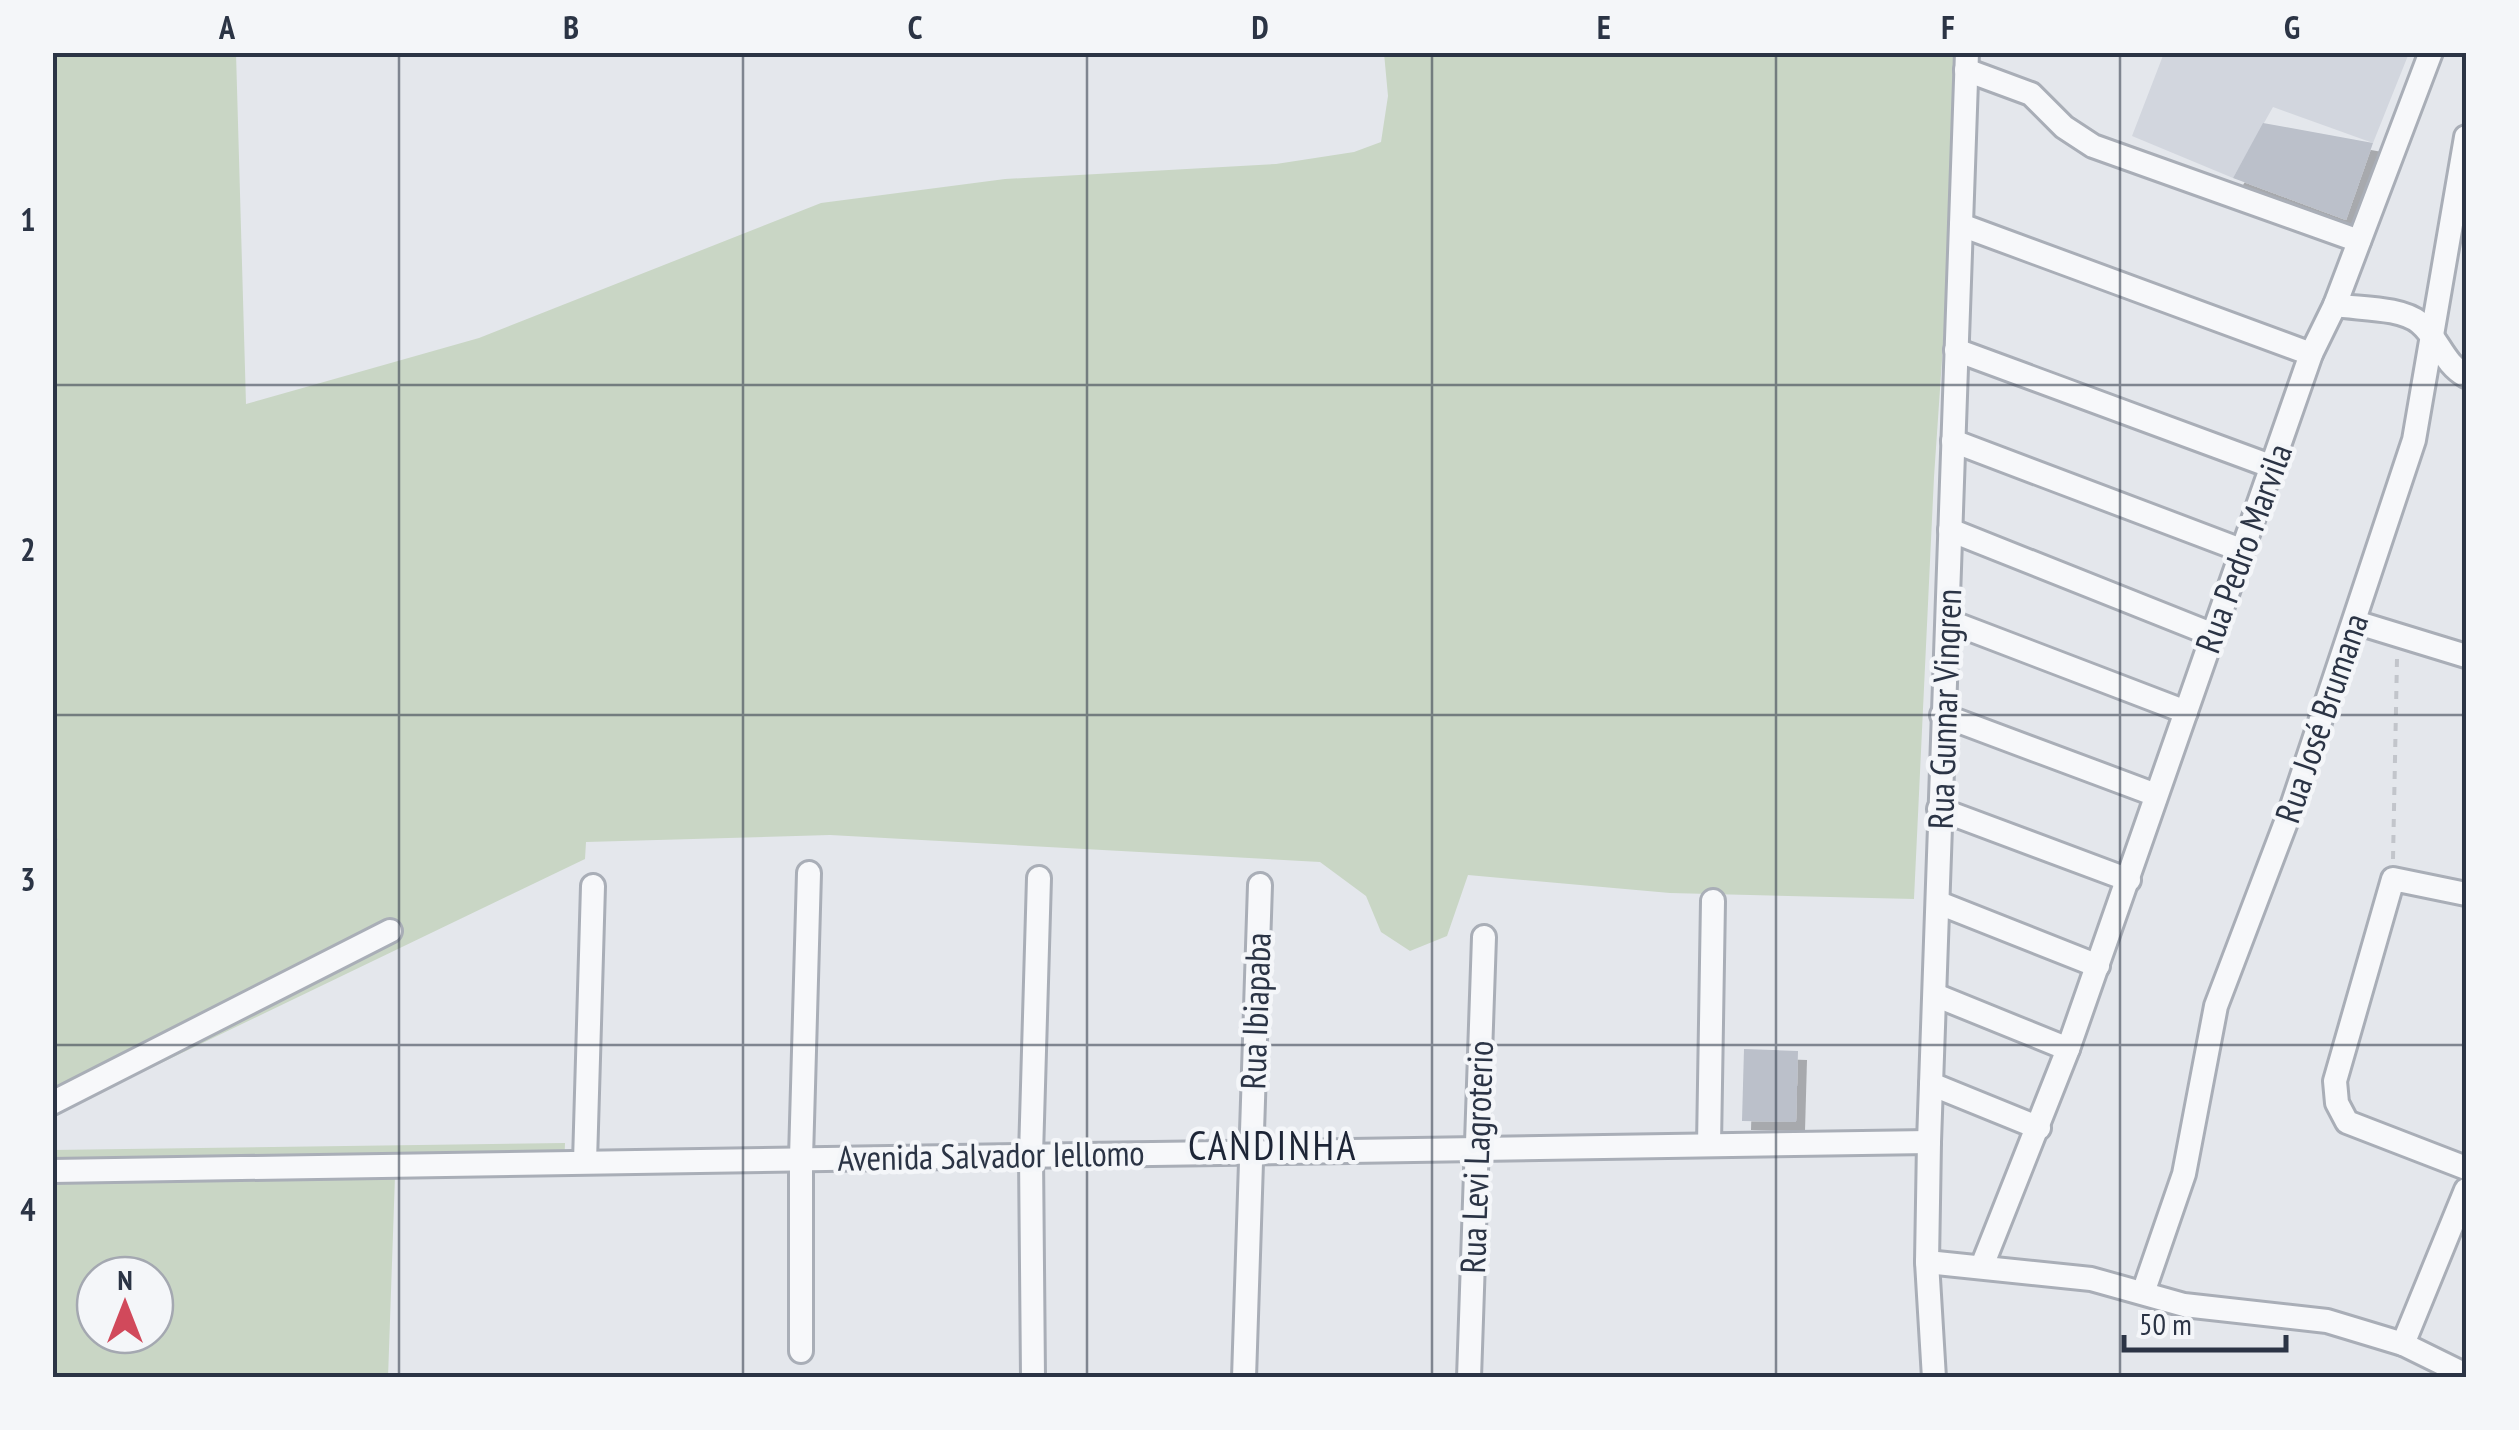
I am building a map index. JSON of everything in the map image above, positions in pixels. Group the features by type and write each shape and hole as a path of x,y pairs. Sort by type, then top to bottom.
{"street":[{"name":"Rua Pedro Marvila","path":"1982,1266 2068,1049 2312,354 2335,305 2431,52"},
{"path":"1967,61 2031,94 2064,127 2093,146 2360,241"},
{"name":"Rua Gunnar Vingren","path":"1934,1372 1927,1262 1928,1142 1967,61"},
{"name":"Rua José Brumana","path":"2144,1290 2184,1174 2216,1006 2291,809 2414,440 2466,137"},
{"path":"1961,225 2312,354"},
{"path":"2335,305 2409,316 2434,340 2452,367 2466,376"},
{"path":"1956,350 2273,467"},
{"path":"1953,441 2241,550"},
{"path":"1950,530 2212,634"},
{"path":"1948,621 2186,712"},
{"path":"2355,622 2466,656"},
{"path":"1942,715 2156,795"},
{"path":"1939,808 2128,880"},
{"path":"801,1352 800,1158 809,873"},
{"path":"1032,1378 1031,1154 1040,878"},
{"path":"2466,894 2393,879 2335,1081 2337,1103 2347,1122 2466,1168"},
{"name":"Rua Ibiapaba","path":"1244,1378 1260,885"},
{"path":"586,1162 593,886"},
{"path":"1708,1145 1712,901"},
{"path":"1939,903 2098,966"},
{"path":"52,1103 390,931"},
{"name":"Rua Levi Lagroterio","path":"1469,1378 1484,937"},
{"path":"1935,995 2068,1049"},
{"path":"1931,1084 2039,1128"},
{"name":"Avenida Salvador Iellomo","path":"52,1172 1928,1142"},
{"path":"2404,1344 2466,1190"},
{"path":"1927,1262 1982,1266 2144,1290 2184,1305 2327,1321 2404,1344 2455,1374"}],"path":[{"path":"2393,879 2396,664 2402,635"}],"shaded area":[{"path":"2164,53 2409,53 2373,143 2273,107 2233,178 2132,136"}],"green space":[{"path":"53,53 236,53 246,404 479,338 821,203 1005,179 1276,164 1354,152 1381,142 1388,96 1384,53 1963,53 1934,477 1914,899 1670,893 1468,875 1447,936 1410,951 1381,932 1366,896 1320,862 830,835 586,842 585,859 53,1115"},
{"path":"565,1143 564,1172 395,1176 388,1378 53,1377 52,1150"}],"building":[{"path":"2263,123 2373,143 2346,220 2233,178"},
{"path":"1744,1049 1798,1051 1796,1122 1742,1121"}],"district":[{"name":"CANDINHA","path":"1273,1145"}]}
